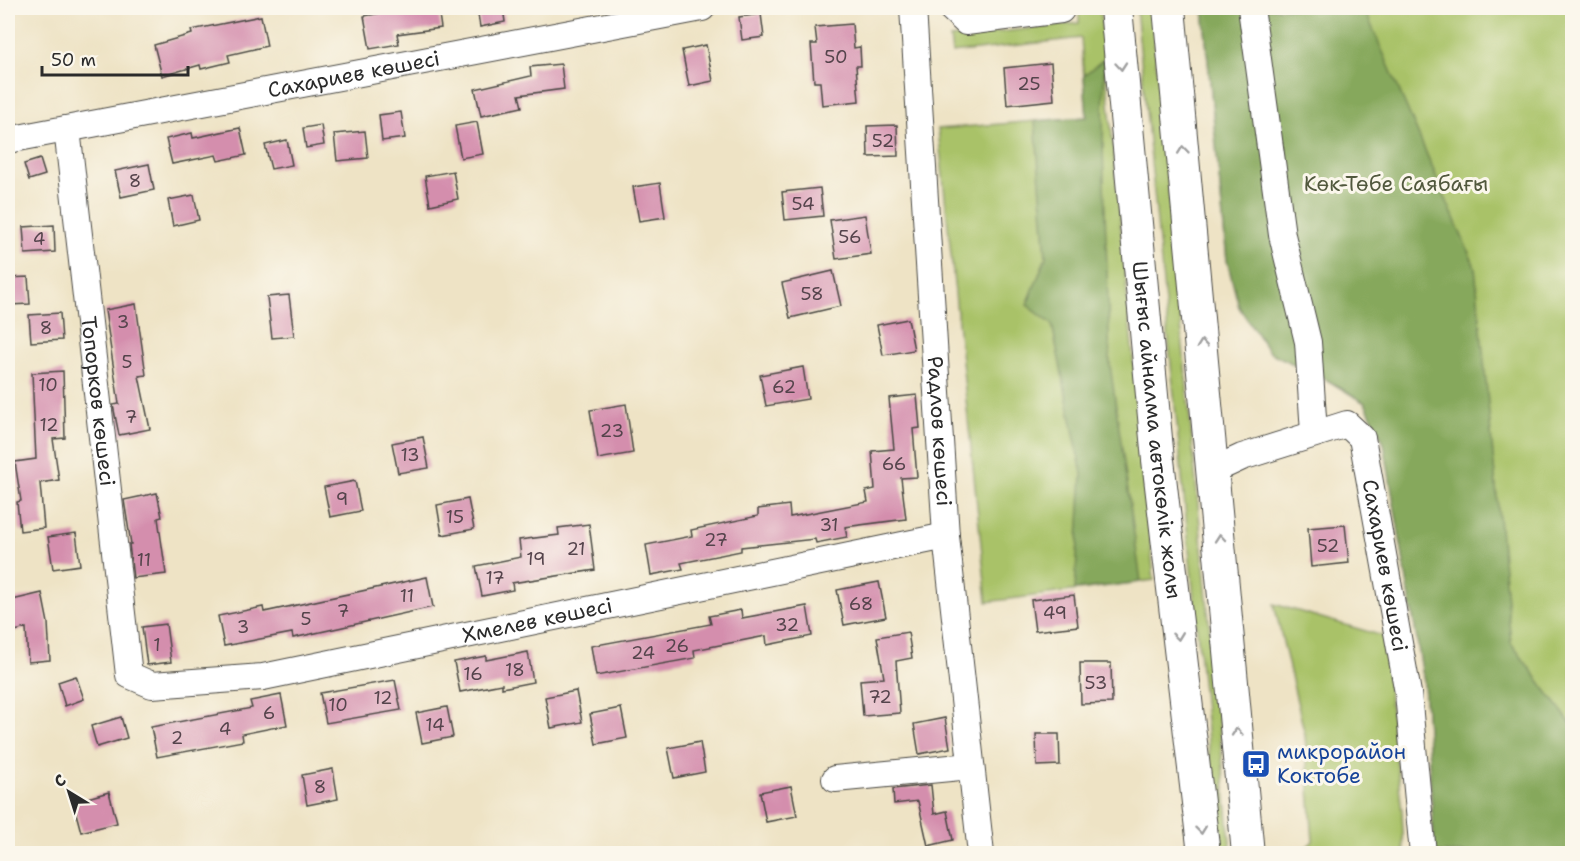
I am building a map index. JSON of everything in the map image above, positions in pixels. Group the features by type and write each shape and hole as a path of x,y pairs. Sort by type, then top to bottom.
{"main road":[{"name":"Шығыс айналма автокөлік жолы","path":"1116,8 1158,460 1204,854"},
{"path":"1169,8 1214,470 1248,854"}],"street":[{"name":"Сахариев көшесі","path":"8,140 597,17 702,8"},
{"path":"951,8 966,22 1061,10 1061,8"},
{"path":"1251,8 1282,235 1308,342 1314,433"},
{"name":"Радлов көшесі","path":"920,9 946,536 981,854"},
{"name":"Топорков көшесі","path":"67,129 129,675"},
{"name":"Сахариев көшесі","path":"1214,470 1242,457 1347,424 1362,438 1408,693 1423,854"},
{"name":"Хмелев көшесі","path":"129,675 152,685 263,677 946,536"},
{"path":"835,779 971,766"}],"green space":[{"path":"1079,8 1100,8 1154,580 987,602 938,129 1087,117 1081,38 952,53 950,38 1079,23"},
{"path":"1136,8 1151,8 1231,853 1219,853"},
{"name":"Көк-Төбе Саябағы","path":"1203,8 1572,8 1572,853 1435,853 1424,682 1384,443 1365,403 1329,381 1269,352 1239,307 1227,260"},
{"name":"Көк-Төбе Саябағы","path":"1203,8 1364,8 1475,267 1511,643 1572,725 1572,853 1435,853 1424,682 1384,443 1365,403 1329,381 1269,352 1239,307 1227,260"},
{"path":"1104,59 1103,148 1110,365 1141,582 1075,590 1082,474 1052,324 1027,305 1046,257 1035,121 1087,117 1084,75"},
{"path":"1274,604 1383,636 1402,812 1404,853 1300,853 1313,841 1305,735"}],"building":[{"path":"411,8 438,8 441,28 397,34 399,44 370,49 364,16"},
{"path":"477,8 503,8 505,22 480,27"},
{"path":"761,14 764,37 742,40 739,17"},
{"path":"261,16 267,46 228,55 230,62 201,69 200,65 162,76 154,45 192,34 191,30"},
{"path":"852,24 854,48 860,47 861,66 856,66 859,101 822,105 820,82 814,82 811,44 817,44 815,27"},
{"path":"706,45 713,81 689,86 682,50"},
{"path":"1051,63 1054,100 1007,105 1004,68"},
{"path":"561,64 564,89 519,95 522,107 481,116 475,89 531,76 530,67"},
{"path":"401,112 405,138 382,141 379,115"},
{"path":"477,122 483,154 461,158 455,126"},
{"path":"321,125 324,145 306,148 303,128"},
{"path":"897,125 898,156 868,157 867,126"},
{"path":"240,128 246,155 218,161 216,155 172,164 166,139 192,133 193,138"},
{"path":"365,131 368,158 337,161 334,134"},
{"path":"287,140 292,165 271,169 265,145"},
{"path":"40,159 45,175 29,180 24,164"},
{"path":"149,164 154,190 121,197 115,171"},
{"path":"453,171 458,199 430,205 425,176"},
{"path":"660,183 665,217 639,221 633,187"},
{"path":"820,188 823,216 785,220 782,192"},
{"path":"194,195 199,220 173,226 168,200"},
{"path":"865,215 871,254 836,259 830,220"},
{"path":"54,225 55,252 25,254 23,227"},
{"path":"833,271 841,306 790,318 782,283"},
{"path":"28,277 30,304 8,305 8,278"},
{"path":"289,295 294,336 272,338 267,297"},
{"path":"136,304 146,375 139,376 150,429 119,435 113,405 119,404 105,310"},
{"path":"60,313 62,340 31,342 29,315"},
{"path":"908,319 914,350 883,355 877,325"},
{"path":"803,367 808,399 766,406 760,375"},
{"path":"63,371 65,438 53,439 59,480 40,483 44,528 20,531 17,502 21,501 15,462 36,459 32,373"},
{"path":"917,395 920,428 913,429 917,477 901,478 906,519 845,527 847,537 816,543 815,539 741,547 741,551 681,563 683,569 651,575 646,545 692,536 691,530 758,516 758,509 789,505 790,517 868,502 866,491 875,489 872,451 894,449 889,398"},
{"path":"626,404 633,453 598,459 590,410"},
{"path":"423,437 429,468 398,473 392,443"},
{"path":"355,481 361,511 330,517 324,487"},
{"path":"157,493 162,517 158,518 166,574 133,578 129,544 131,544 124,500"},
{"path":"468,499 474,529 442,535 437,505"},
{"path":"589,524 595,570 512,583 513,590 482,596 476,566 521,557 519,540 559,535 558,528"},
{"path":"1345,525 1349,563 1311,567 1308,528"},
{"path":"76,533 80,565 53,569 48,537"},
{"path":"427,577 433,607 293,638 292,633 224,646 218,616 263,607 264,612"},
{"path":"879,582 886,617 844,625 837,590"},
{"path":"42,593 48,623 50,660 28,662 26,628 8,633 8,601"},
{"path":"1074,595 1078,626 1035,631 1031,600"},
{"path":"807,606 812,636 767,645 766,636 694,650 695,658 596,676 591,646 711,624 709,616 741,610 742,618"},
{"path":"166,624 171,662 147,665 142,627"},
{"path":"908,632 912,658 896,661 900,713 863,716 860,680 884,678 877,637"},
{"path":"528,652 533,682 502,688 502,684 460,692 454,662 486,656 486,660"},
{"path":"1080,663 1111,663 1112,703 1081,704"},
{"path":"76,676 84,699 65,706 58,682"},
{"path":"395,680 401,710 326,723 320,693"},
{"path":"576,691 582,722 551,728 545,697"},
{"path":"281,695 287,725 242,734 243,741 157,757 151,727 252,708 250,701"},
{"path":"447,707 453,737 422,743 416,713"},
{"path":"621,708 627,738 596,744 590,714"},
{"path":"121,717 127,738 97,747 91,726"},
{"path":"945,718 950,748 919,754 914,724"},
{"path":"1036,734 1059,734 1060,765 1037,766"},
{"path":"700,742 705,772 674,778 668,748"},
{"path":"333,769 338,799 307,805 302,775"},
{"path":"931,785 934,814 947,811 953,840 928,846 918,801 894,804 893,789"},
{"path":"791,786 797,816 766,822 760,792"},
{"path":"109,792 117,823 81,832 73,802"}],"place":[{"name":"микрорайон Коктобе","path":"1256,764"}]}
